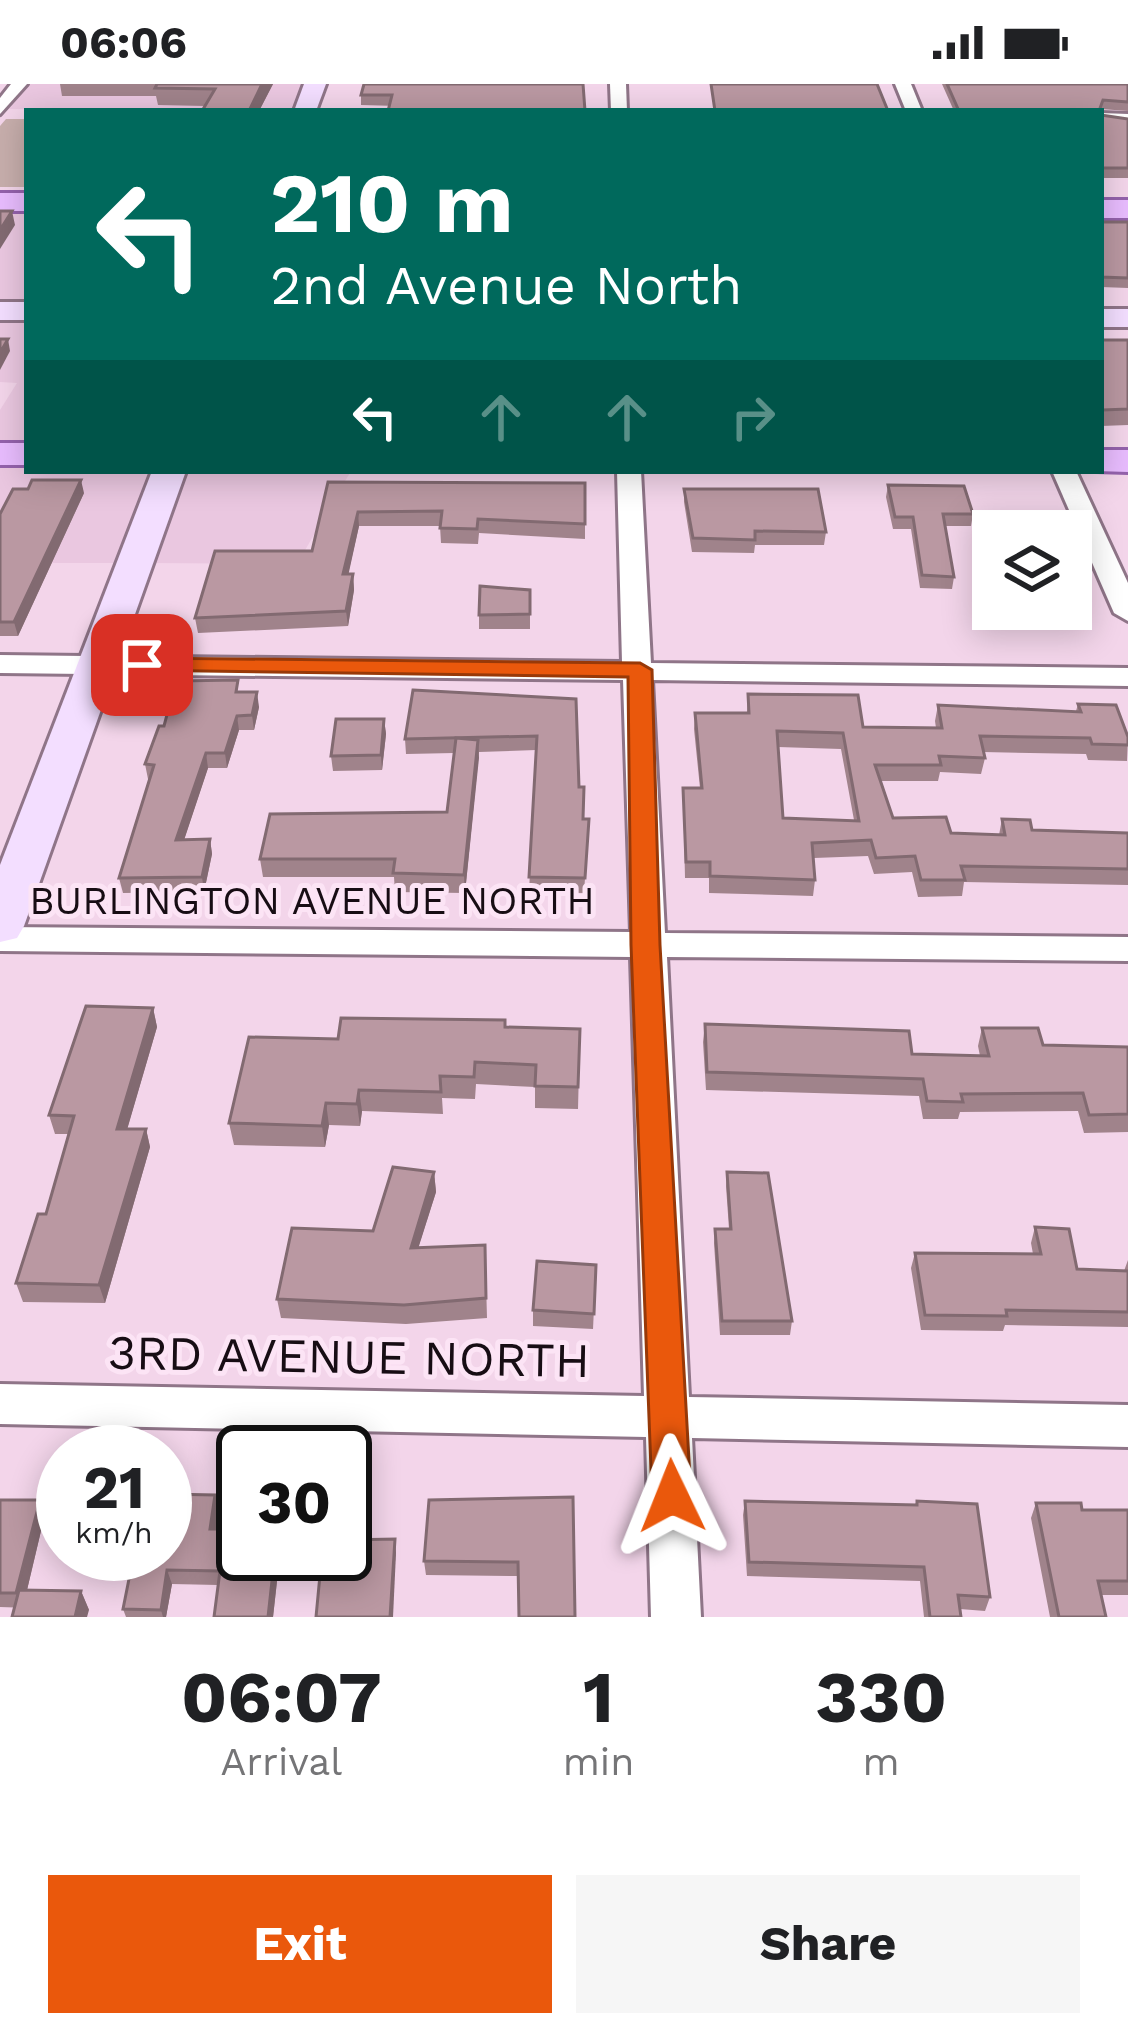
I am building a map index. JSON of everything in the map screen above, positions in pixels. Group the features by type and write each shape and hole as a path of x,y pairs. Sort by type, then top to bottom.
{"main road":[{"path":"0,926 168,474"}],"street":[{"path":"0,111 19,84"},
{"path":"629,474 676,1617"},
{"path":"1065,474 1128,613"},
{"path":"0,664 1128,677"},
{"name":"BURLINGTON AVENUE NORTH","path":"0,939 1128,949"},
{"name":"3RD AVENUE NORTH","path":"0,1404 1128,1426"}],"shaded area":[{"path":"27,84 307,84 298,108 9,109"},
{"path":"6,119 24,119 24,187 0,187 0,126"},
{"path":"0,206 24,206 24,306 0,306"},
{"path":"0,316 24,316 24,447 0,447 0,410 17,383 0,382"},
{"path":"0,460 24,460 24,474 156,474 122,563 0,563"},
{"path":"180,474 349,474 297,564 148,563"}],"building":[{"path":"157,84 262,84 250,108 204,108 215,89 155,88"},
{"path":"364,84 583,84 585,108 389,108 392,95 361,95"},
{"path":"711,84 877,84 887,108 715,108"},
{"path":"947,84 1128,84 1128,102 1103,100 1100,108 958,108"},
{"path":"1104,115 1128,119 1128,168 1104,168"},
{"path":"0,211 12,211 0,230"},
{"path":"1104,222 1128,222 1128,278 1104,277"},
{"path":"1104,340 1128,340 1128,409 1104,410"},
{"path":"32,480 81,480 14,622 0,622 0,514 13,489 28,489"},
{"path":"328,482 585,483 585,524 478,519 477,529 440,528 442,511 358,512 343,574 353,574 346,611 195,618 215,551 312,551"},
{"path":"888,485 964,486 972,514 943,514 954,577 922,575 913,517 895,517"},
{"path":"684,489 818,489 826,532 755,531 755,540 693,538"},
{"path":"480,586 530,590 530,614 479,615"},
{"path":"238,680 236,692 257,692 252,715 237,716 225,753 206,753 176,840 210,839 202,877 119,878 154,765 145,764 159,726 164,726 176,681"},
{"path":"413,690 576,699 579,787 584,787 583,819 589,819 585,878 529,877 537,736 405,739"},
{"path":"748,694 858,695 863,727 942,728 938,705 1081,712 1078,704 1116,705 1128,745 1092,744 1090,738 980,736 985,758 939,756 941,765 875,765 893,818 946,817 951,833 1005,835 1002,819 1030,820 1032,830 1128,833 1128,869 961,866 965,880 921,880 915,856 876,858 871,840 812,843 815,880 710,876 710,862 686,862 683,788 702,788 695,713 749,713","holes":["777,731 843,733 859,821 783,818"]},
{"path":"336,719 384,719 381,755 331,756"},
{"path":"456,738 478,740 464,875 393,873 395,859 260,859 270,814 447,812"},
{"path":"86,1006 153,1008 117,1129 146,1129 99,1285 16,1283 38,1214 46,1214 74,1116 49,1115"},
{"path":"341,1018 505,1020 505,1027 580,1029 578,1087 535,1086 536,1065 475,1062 474,1077 440,1076 441,1092 359,1090 357,1104 326,1103 322,1126 229,1123 249,1037 338,1039"},
{"path":"705,1024 909,1031 912,1054 989,1056 982,1028 1038,1028 1043,1045 1128,1047 1128,1114 1089,1115 1083,1093 961,1094 963,1102 927,1101 923,1079 707,1072"},
{"path":"393,1167 434,1172 411,1248 485,1245 486,1298 404,1305 277,1299 292,1228 373,1231"},
{"path":"727,1172 768,1173 792,1321 722,1321 715,1229 731,1229"},
{"path":"1035,1227 1069,1229 1077,1269 1128,1271 1128,1312 1006,1310 1007,1316 925,1315 915,1253 1041,1254"},
{"path":"537,1261 596,1265 594,1314 533,1310"},
{"path":"192,1495 215,1495 210,1529 216,1529 216,1571 192,1570"},
{"path":"573,1497 575,1617 519,1617 518,1562 424,1561 429,1500"},
{"path":"0,1500 36,1500 16,1593 0,1593"},
{"path":"745,1501 977,1504 990,1597 958,1595 961,1617 930,1617 924,1567 749,1562"},
{"path":"1036,1503 1128,1510 1128,1581 1098,1581 1106,1617 1059,1617"},
{"path":"372,1539 395,1539 390,1617 316,1617 319,1581 372,1581"},
{"path":"129,1581 165,1581 161,1610 123,1609"},
{"path":"219,1581 272,1581 268,1617 214,1617"},
{"path":"19,1590 81,1591 75,1617 12,1617"}],"route":[{"path":"142,665 640,670 646,945 672,1496"}]}
